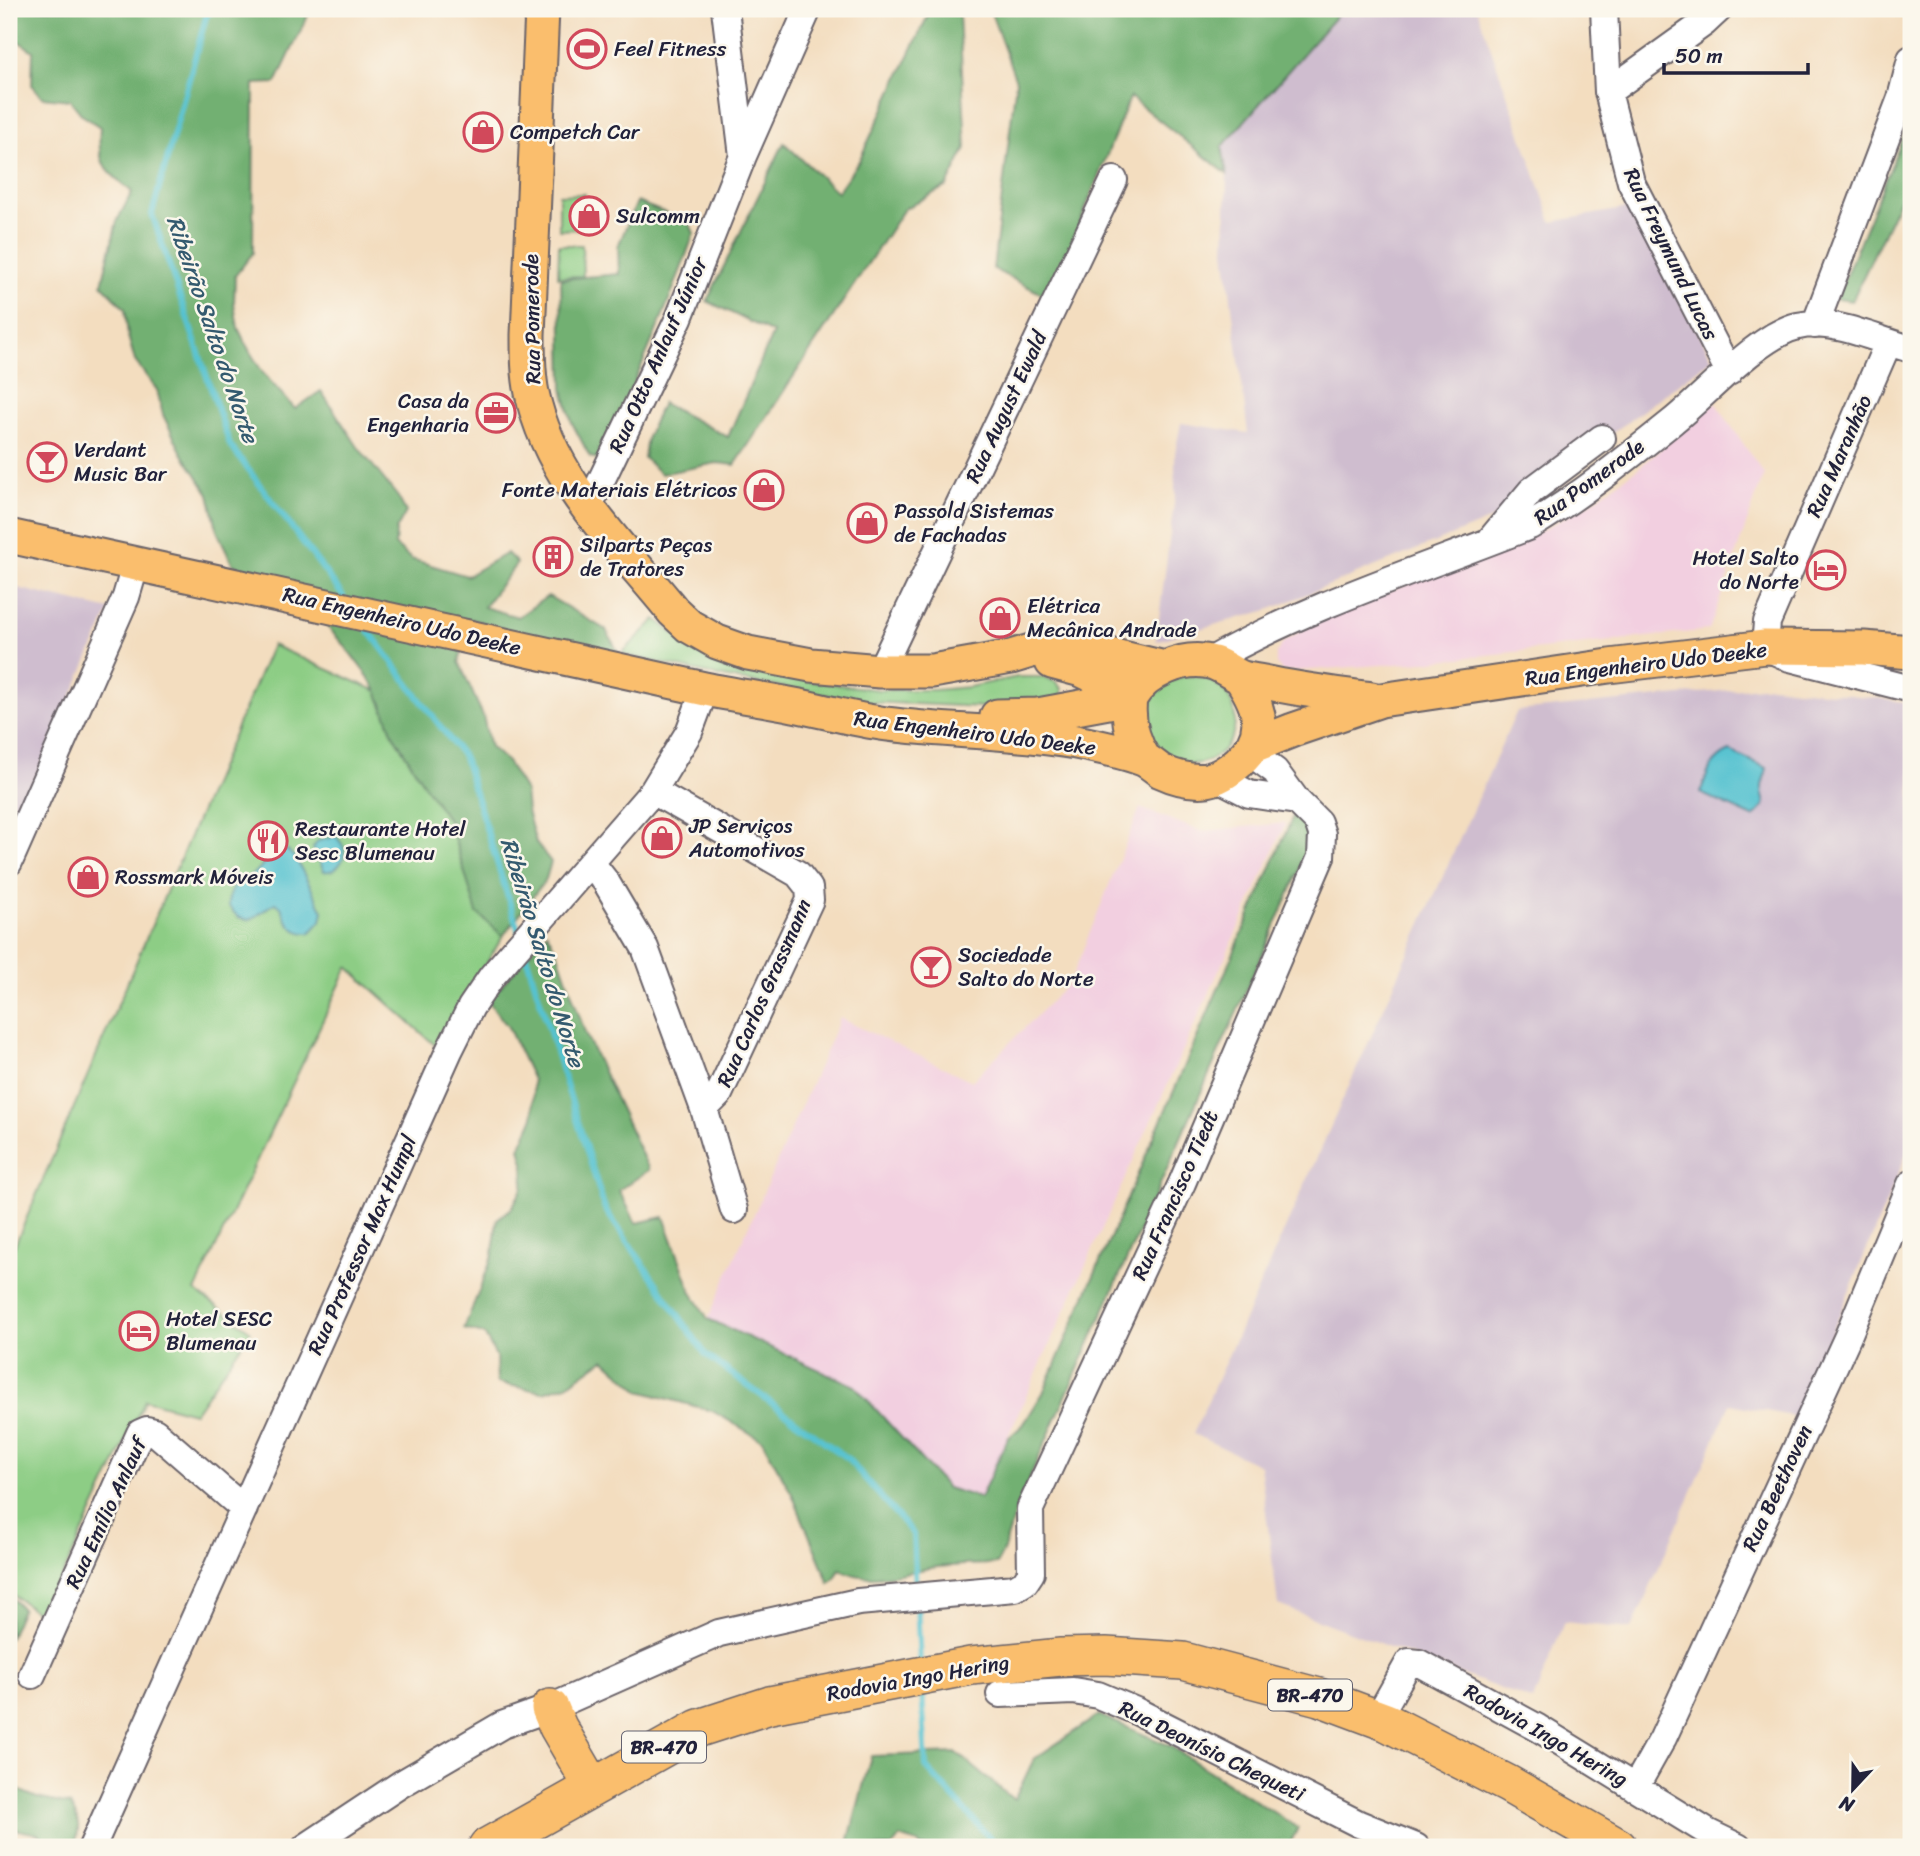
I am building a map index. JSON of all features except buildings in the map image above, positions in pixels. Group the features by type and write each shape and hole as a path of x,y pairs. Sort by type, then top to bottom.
{"highway":[{"name":"Rodovia Ingo Hering","path":"486,1847 699,1728 771,1705 971,1666 1106,1656 1183,1661 1319,1697 1377,1719 1508,1784 1618,1847"},
{"path":"550,1708 593,1787"}],"main road":[{"name":"Rua Pomerode","path":"542,9 528,365 533,396 550,446 569,481 673,611 690,626 717,642 748,653 811,665 880,671 932,671 1011,657 1044,647 1066,647 1165,668"},
{"name":"Rua Engenheiro Udo Deeke","path":"9,536 705,689 886,723 1076,742 1144,759 1179,778 1207,780 1232,768 1251,749 1293,730 1381,700 1609,666 1765,647 1864,648 1911,652"},
{"name":"Rua Pomerode","path":"1011,657 1060,663 1082,670 1131,696"},
{"name":"Rua Engenheiro Udo Deeke","path":"795,705 984,716 1038,715 1131,696 1153,674 1181,663 1229,671 1294,688 1381,700"},
{"path":"1229,671 1255,700 1260,723 1251,749"},
{"path":"1131,696 1128,713 1131,732 1144,759"}],"street":[{"path":"725,9 743,156"},
{"name":"Rua Otto Anlauf Júnior","path":"589,508 679,318 743,156 808,9"},
{"name":"Rua Freymund Lucas","path":"1604,9 1608,92 1631,182 1729,372"},
{"path":"1608,92 1719,9"},
{"path":"1815,325 1901,98 1911,59"},
{"name":"Rua August Ewald","path":"880,671 1114,180"},
{"name":"Rua Pomerode","path":"1229,671 1248,641 1322,606 1530,526 1561,507 1673,422 1775,334 1798,326 1815,325 1841,328 1900,346"},
{"name":"Rua Maranhão","path":"1765,647 1767,622 1900,346"},
{"path":"1488,543 1531,491 1602,438"},
{"path":"9,862 126,597 136,563"},
{"path":"1765,647 1803,661 1911,689"},
{"name":"Rua Professor Max Humpl","path":"92,1847 471,1007 492,976 653,791 689,732 705,689"},
{"name":"Rua Francisco Tiedt","path":"550,1708 719,1633 858,1602 1015,1588 1025,1582 1031,1573 1030,1509 1182,1183 1321,857 1322,834 1318,822 1297,802 1275,771 1251,749"},
{"path":"1216,777 1249,794 1297,802"},
{"name":"Rua Carlos Grassmann","path":"653,791 798,874 809,888 810,900 725,1082 719,1094 704,1109"},
{"path":"592,864 645,948 704,1109 734,1210"},
{"name":"Rua Beethoven","path":"1635,1787 1663,1738 1848,1336 1911,1184"},
{"name":"Rua Emílio Anlauf","path":"32,1675 139,1433 147,1430 155,1432 244,1509"},
{"name":"Rodovia Ingo Hering","path":"1377,1719 1409,1662 1419,1663 1538,1728 1709,1833 1738,1847"},
{"name":"Rua Deonísio Chequeti","path":"1000,1694 1073,1692 1098,1695 1136,1711 1389,1843 1416,1847"},
{"path":"306,1847 401,1784 502,1725 550,1708"}],"shaded area":[{"path":"1342,9 1477,9 1552,222 1633,207 1712,359 1504,514 1268,610 1156,641 1175,496 1175,453 1181,423 1248,433 1225,251 1227,174 1221,147"},
{"path":"1715,402 1764,474 1709,630 1424,662 1295,671 1282,671 1276,664 1276,653 1284,642 1314,622 1543,530 1593,501 1641,466"},
{"path":"9,586 110,610 9,836"},
{"path":"1771,686 1893,700 1911,705 1911,1143 1797,1417 1730,1404 1632,1629 1564,1622 1533,1701 1278,1605 1260,1465 1193,1434 1517,711"},
{"path":"1140,808 1201,831 1286,823 980,1498 947,1488 855,1386 708,1319 840,1018 972,1081 1070,982"}],"green space":[{"path":"9,9 311,9 276,83 254,84 253,253 235,276 234,303 238,328 263,373 295,409 321,391 358,447 398,497 406,512 396,530 395,545 411,559 467,576 507,553 517,563 484,607 518,617 548,596 606,630 618,652 616,661 470,619 459,662 483,716 490,747 507,762 525,791 527,811 536,843 551,862 546,879 503,936 477,913 449,821 393,734 377,691 369,678 344,645 283,578 233,565 218,533 209,494 182,453 163,415 157,390 135,361 128,336 125,309 102,284 117,221 132,192 104,165 100,150 100,127 82,115 70,100 42,97 32,85 33,51 9,35"},
{"path":"931,9 1342,9 1222,147 1227,174 1130,97 1050,298 993,269 1016,81 990,10 959,14 966,148 947,186 904,209 735,465 717,463 661,474 644,458 647,437 662,403 728,437 773,333 707,301 784,143 837,192 859,161"},
{"path":"1911,118 1911,175 1852,301 1836,299"},
{"path":"585,194 585,208 581,209 582,229 559,230 559,195"},
{"path":"637,202 689,222 694,233 650,348 599,459 590,457 572,423 563,389 561,279 619,274 618,246"},
{"path":"559,245 582,245 583,276 558,277"},
{"path":"656,619 673,633 810,681 880,690 934,690 969,687 1018,677 1044,677 1056,682 1062,689 1062,694 1058,698 984,707 867,702 728,678 621,654"},
{"path":"272,645 377,691 393,734 449,820 463,868 503,936 436,1046 348,967 195,1291 251,1331 194,1413 145,1400 43,1617 9,1592 9,1259"},
{"path":"1182,676 1200,676 1216,683 1228,695 1235,711 1235,729 1228,745 1216,757 1200,764 1182,764 1166,757 1154,745 1147,729 1147,711 1154,695 1166,683"},
{"path":"1293,816 1302,820 1310,838 1299,872 1017,1506 997,1564 937,1567 875,1577 851,1574 840,1569 829,1583 792,1494 762,1440 712,1411 640,1391 604,1359 567,1385 543,1392 497,1383 496,1356 484,1334 464,1329 493,1255 497,1219 512,1208 523,1187 524,1163 520,1148 533,1119 533,1080 508,1027 488,1001 547,932 558,954 586,1035 649,1170 619,1190 636,1223 664,1217 691,1291 708,1319 855,1386 947,1488 980,1498 1008,1438 1023,1425 1043,1393"},
{"path":"9,1595 22,1609 9,1639"},
{"path":"1099,1715 1170,1746 1298,1828 1288,1847 921,1847 918,1843 900,1837 892,1847 850,1847 849,1839 871,1756 957,1753 1014,1800 1034,1759"},
{"path":"9,1786 37,1798 70,1805 78,1825 74,1847 52,1847 38,1834 9,1828"}],"water":[{"path":"1730,751 1767,768 1762,786 1765,802 1753,817 1700,793 1714,763"},
{"path":"336,836 343,846 344,856 333,870 324,871 313,848 318,841"},
{"path":"275,849 287,850 296,859 323,911 321,921 310,933 294,929 276,903 249,920 238,917 228,906 234,887 258,870"}],"waterway":[{"name":"Ribeirão Salto do Norte","path":"212,9 206,17 152,214 230,445 343,596"},
{"name":"Ribeirão Salto do Norte","path":"366,627 464,758 519,932"},
{"name":"Ribeirão Salto do Norte","path":"524,949 605,1209 706,1355 848,1459 913,1534 916,1590"},
{"name":"Ribeirão Salto do Norte","path":"917,1604 920,1663"},
{"name":"Ribeirão Salto do Norte","path":"922,1688 926,1767 998,1847"}],"place":[{"name":"Feel Fitness","path":"587,49"},
{"name":"Competch Car","path":"483,132"},
{"name":"Sulcomm","path":"589,216"},
{"name":"Casa da Engenharia","path":"496,413"},
{"name":"Verdant Music Bar","path":"47,462"},
{"name":"Fonte Materiais Elétricos","path":"764,490"},
{"name":"Passold Sistemas de Fachadas","path":"867,523"},
{"name":"Silparts Peças de Tratores","path":"553,557"},
{"name":"Hotel Salto do Norte","path":"1826,570"},
{"name":"Elétrica Mecânica Andrade","path":"1000,618"},
{"name":"JP Serviços Automotivos","path":"662,838"},
{"name":"Restaurante Hotel Sesc Blumenau","path":"268,841"},
{"name":"Rossmark Móveis","path":"88,877"},
{"name":"Sociedade Salto do Norte","path":"931,967"},
{"name":"Hotel SESC Blumenau","path":"139,1331"}]}
